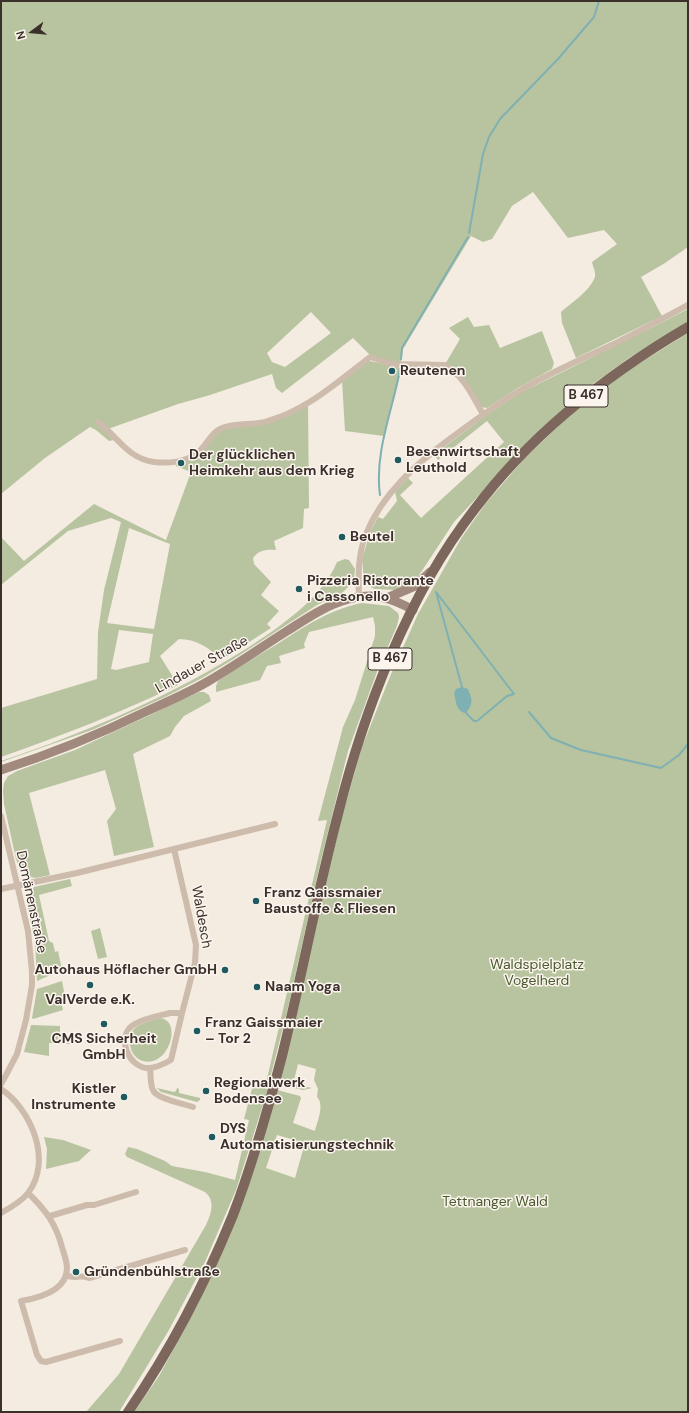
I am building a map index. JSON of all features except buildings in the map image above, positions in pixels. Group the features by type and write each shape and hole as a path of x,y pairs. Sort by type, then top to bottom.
{"main road":[{"name":"B 467","path":"128,1412 154,1372 192,1305 223,1237 244,1184 272,1094 282,1056 338,814 351,768 370,710 412,610 436,567 474,510 508,470 544,432 621,369 688,327"},
{"path":"387,598 416,586 436,567"},
{"name":"Lindauer Straße","path":"1,770 50,754 190,691 240,662 316,613 342,601 370,596 387,598 412,610"}],"street":[{"path":"359,597 359,570 362,546 371,524 382,504 393,490 434,451 483,414 535,382 688,305"},
{"path":"98,422 119,443 136,456 155,462 176,461 196,454 203,448 213,434 222,428 268,421 292,412 305,405 370,357 392,364 440,364 452,369 461,378 483,414"},
{"name":"Domänenstraße","path":"1,816 29,938 32,985 26,1020 17,1054 1,1084"},
{"path":"1,889 276,824"},
{"name":"Waldesch","path":"150,1068 171,1060 195,963 196,946 174,849"},
{"path":"182,1012 170,1013 134,1024 129,1029 125,1039 125,1046 131,1059 145,1068 150,1068 153,1091 155,1094 193,1107"},
{"path":"1,1088 9,1094 20,1107 35,1136 39,1158 35,1180 28,1193 1,1213"},
{"path":"50,1216 87,1205 94,1205 136,1192"},
{"path":"28,1193 50,1216 60,1237 66,1261 66,1275 60,1285 47,1295 37,1299 21,1301 37,1355 40,1360 46,1362 120,1341"},
{"path":"66,1275 72,1278 83,1276 89,1278 185,1250"}],"green space":[{"path":"1,1 688,1 688,247 641,277 662,316 576,358 562,323 561,312 589,287 595,277 592,262 617,244 604,230 568,238 533,192 512,206 492,239 483,242 471,236 403,349 401,363 392,363 370,355 353,338 282,393 276,388 272,374 178,404 108,429 114,440 109,441 90,427 45,458 1,494","holes":["311,312 331,333 285,367 272,362 267,353"]},
{"path":"688,309 688,322 629,358 586,389 542,428 454,522 414,583 396,590 374,589 364,581 362,559 371,530 378,517 383,519 397,501 395,492 408,478 413,483 400,495 421,518 504,442 487,421 438,460 434,455 484,417 520,393"},
{"path":"468,317 474,327 489,325 500,348 542,331 554,363 552,369 518,388 487,408 481,407 463,378 444,366 460,339 449,328"},
{"name":"Tettnanger Wald","path":"688,333 688,1412 134,1412 159,1376 198,1304 229,1238 277,1090 300,1096 301,1098 293,1123 315,1131 320,1109 319,1100 317,1097 318,1089 314,1080 316,1069 298,1064 293,1084 312,1088 303,1090 279,1085 342,816 362,747 391,674 418,614 462,537 486,503 524,459 571,414 624,373","holes":["277,1135 305,1143 295,1178 266,1168"]},
{"path":"369,361 402,368 384,436 345,431 342,380"},
{"path":"308,406 309,508 304,509 303,528 274,541 276,550 263,551 258,553 253,558 254,564 271,582 261,595 279,611 267,624 271,628 221,660 197,642 179,639 160,656 178,685 90,724 1,757 1,708 97,679 98,632 104,590 121,522 111,518 68,531 1,585 1,537 24,561 94,504 166,540 191,472 176,466 176,462 184,460 223,429 251,426","holes":["129,528 170,544 154,629 107,623","119,630 153,634 149,662 116,670 111,669"]},
{"path":"345,559 349,560 355,569 354,578 351,584 341,594 317,605 202,678 165,697 92,730 1,762 128,712 220,665 261,639 299,610 321,588 337,562"},
{"path":"362,603 389,606 398,613 399,617 397,626 378,669 348,751 321,860 287,1012 269,1082 266,1083 327,820 318,821 343,727 355,700 375,636 373,617 309,632 304,644 305,648 279,656 281,663 267,666 260,680 216,692 216,686 218,681 309,624 340,609"},
{"path":"199,692 204,692 209,695 211,701 184,716 170,736 133,754 154,847 114,856 107,821 116,809 105,770 29,793 50,875 36,878 30,877 19,866 16,859 4,804 4,783 8,776 17,771 75,750"},
{"path":"70,879 72,886 39,895 49,941 53,943 55,952 58,951 62,970 37,981 35,941 27,906 27,899 34,887"},
{"path":"100,928 107,957 98,959 91,931"},
{"path":"62,981 65,997 60,998 63,1010 33,1019 37,989"},
{"path":"160,1018 167,1021 171,1027 172,1034 170,1043 160,1058 152,1061 143,1061 136,1056 131,1049 130,1035 133,1030 142,1024"},
{"path":"31,1025 60,1026 60,1036 71,1037 71,1044 49,1043 49,1056 24,1052"},
{"path":"253,1085 268,1089 236,1190 205,1262 169,1330 119,1412 86,1412 119,1374 206,1225 212,1208 210,1199 205,1192 127,1157 125,1154 128,1147 137,1149 165,1161 172,1166 205,1172 235,1180 249,1120 244,1119"},
{"path":"157,1088 174,1092 177,1088 179,1089 179,1093 200,1098 200,1100 197,1102 161,1092"},
{"path":"44,1137 63,1140 91,1150 79,1161 46,1169 47,1149"}],"water":[{"path":"462,687 468,689 471,698 471,704 466,713 460,711 458,708 454,693 456,689"}],"waterway":[{"path":"469,233 483,154 489,137 500,119 558,59 594,17 599,1"},
{"path":"401,359 402,348 468,237"},
{"path":"380,495 379,479 382,447 400,369"},
{"path":"436,592 514,694 507,696 477,721 474,721 466,713 462,687 436,592"},
{"path":"529,712 551,738 581,750 661,768 679,755 688,744"}],"place":[{"name":"Reutenen","path":"392,371"},
{"name":"Besenwirtschaft Leuthold","path":"398,460"},
{"name":"Der glücklichen Heimkehr aus dem Krieg","path":"181,463"},
{"name":"Beutel","path":"342,537"},
{"name":"Pizzeria Ristorante i Cassonello","path":"299,589"},
{"name":"Franz Gaissmaier Baustoffe & Fliesen","path":"256,901"},
{"name":"Autohaus Höflacher GmbH","path":"225,970"},
{"name":"ValVerde e.K.","path":"90,985"},
{"name":"Naam Yoga","path":"257,987"},
{"name":"CMS Sicherheit GmbH","path":"104,1024"},
{"name":"Franz Gaissmaier – Tor 2","path":"197,1031"},
{"name":"Regionalwerk Bodensee","path":"206,1091"},
{"name":"Kistler Instrumente","path":"124,1097"},
{"name":"DYS Automatisierungstechnik","path":"212,1137"},
{"name":"Gründenbühlstraße","path":"76,1272"}],"park label":[{"name":"Waldspielplatz Vogelherd","path":"537,974"}]}
